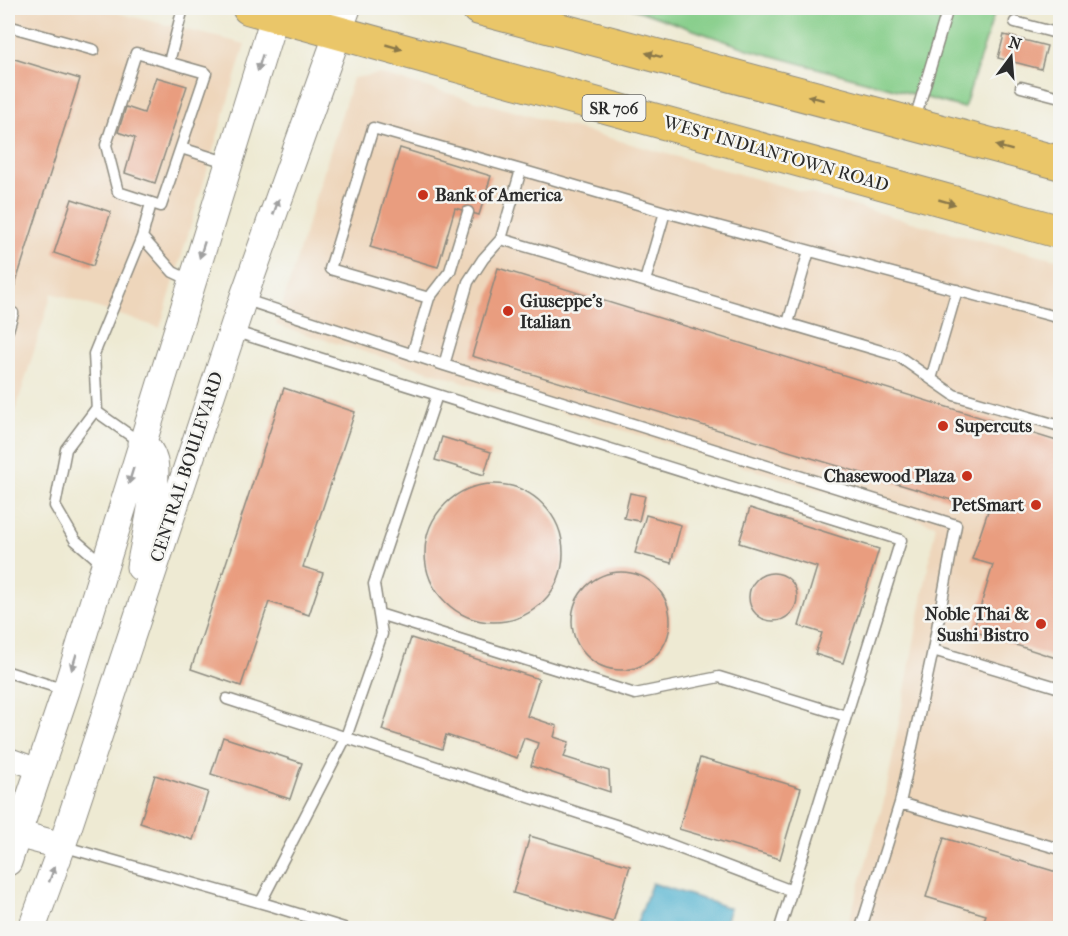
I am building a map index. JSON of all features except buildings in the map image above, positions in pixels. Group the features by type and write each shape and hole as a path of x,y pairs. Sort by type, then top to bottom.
{"main road":[{"path":"478,8 1060,164"},
{"name":"WEST INDIANTOWN ROAD","path":"267,10 343,19 1060,232"}],"street":[{"path":"8,862 66,691 229,163 267,10"},
{"name":"CENTRAL BOULEVARD","path":"32,928 62,846 232,331 343,19"},
{"path":"127,648 152,499 155,464 147,446 141,443"},
{"path":"8,758 40,770"},
{"path":"17,834 62,846"}],"lane":[{"path":"169,62 183,8"},
{"path":"913,124 948,8"},
{"path":"1015,22 1060,34"},
{"path":"8,26 94,50"},
{"path":"136,53 169,62 206,73 161,206 118,192 106,145 136,53"},
{"path":"1021,87 1060,97"},
{"path":"429,298 330,269 373,129 665,212 1060,318"},
{"path":"181,148 229,163"},
{"path":"479,172 483,160"},
{"path":"444,365 468,282 483,259 501,239 521,170"},
{"path":"141,443 96,412 94,354 142,237 151,203"},
{"path":"412,355 429,298 450,271 468,212"},
{"path":"645,281 665,212"},
{"path":"142,237 173,272 192,281"},
{"path":"501,239 898,356 954,395 1060,426"},
{"path":"788,324 809,250"},
{"path":"931,379 957,290"},
{"path":"243,299 412,355 956,525 933,650 900,803 861,928"},
{"path":"8,311 13,313 8,330"},
{"path":"232,331 901,540 780,928"},
{"path":"261,902 346,737 382,634 374,584 437,395"},
{"path":"96,409 66,449 55,506 75,540 104,566"},
{"path":"379,614 635,694 719,677 846,716"},
{"path":"933,650 1060,688"},
{"path":"8,672 66,691"},
{"path":"227,699 637,832 792,891"},
{"path":"900,803 1060,849"},
{"path":"62,846 344,928"}],"shaded area":[{"path":"8,8 97,8 245,44 160,328 52,293 11,425 8,424"},
{"path":"379,74 955,234 1060,260 1060,928 847,928 885,797 936,525 276,325 353,78"}],"green space":[{"path":"631,8 996,8 964,108 751,50"}],"water":[{"path":"652,883 730,908 723,928 635,928"}],"place":[{"name":"Bank of America","path":"423,195"},
{"name":"Giuseppe's Italian","path":"508,311"},
{"name":"Supercuts","path":"943,426"},
{"name":"Chasewood Plaza","path":"967,476"},
{"name":"PetSmart","path":"1036,505"},
{"name":"Noble Thai & Sushi Bistro","path":"1041,624"}]}
